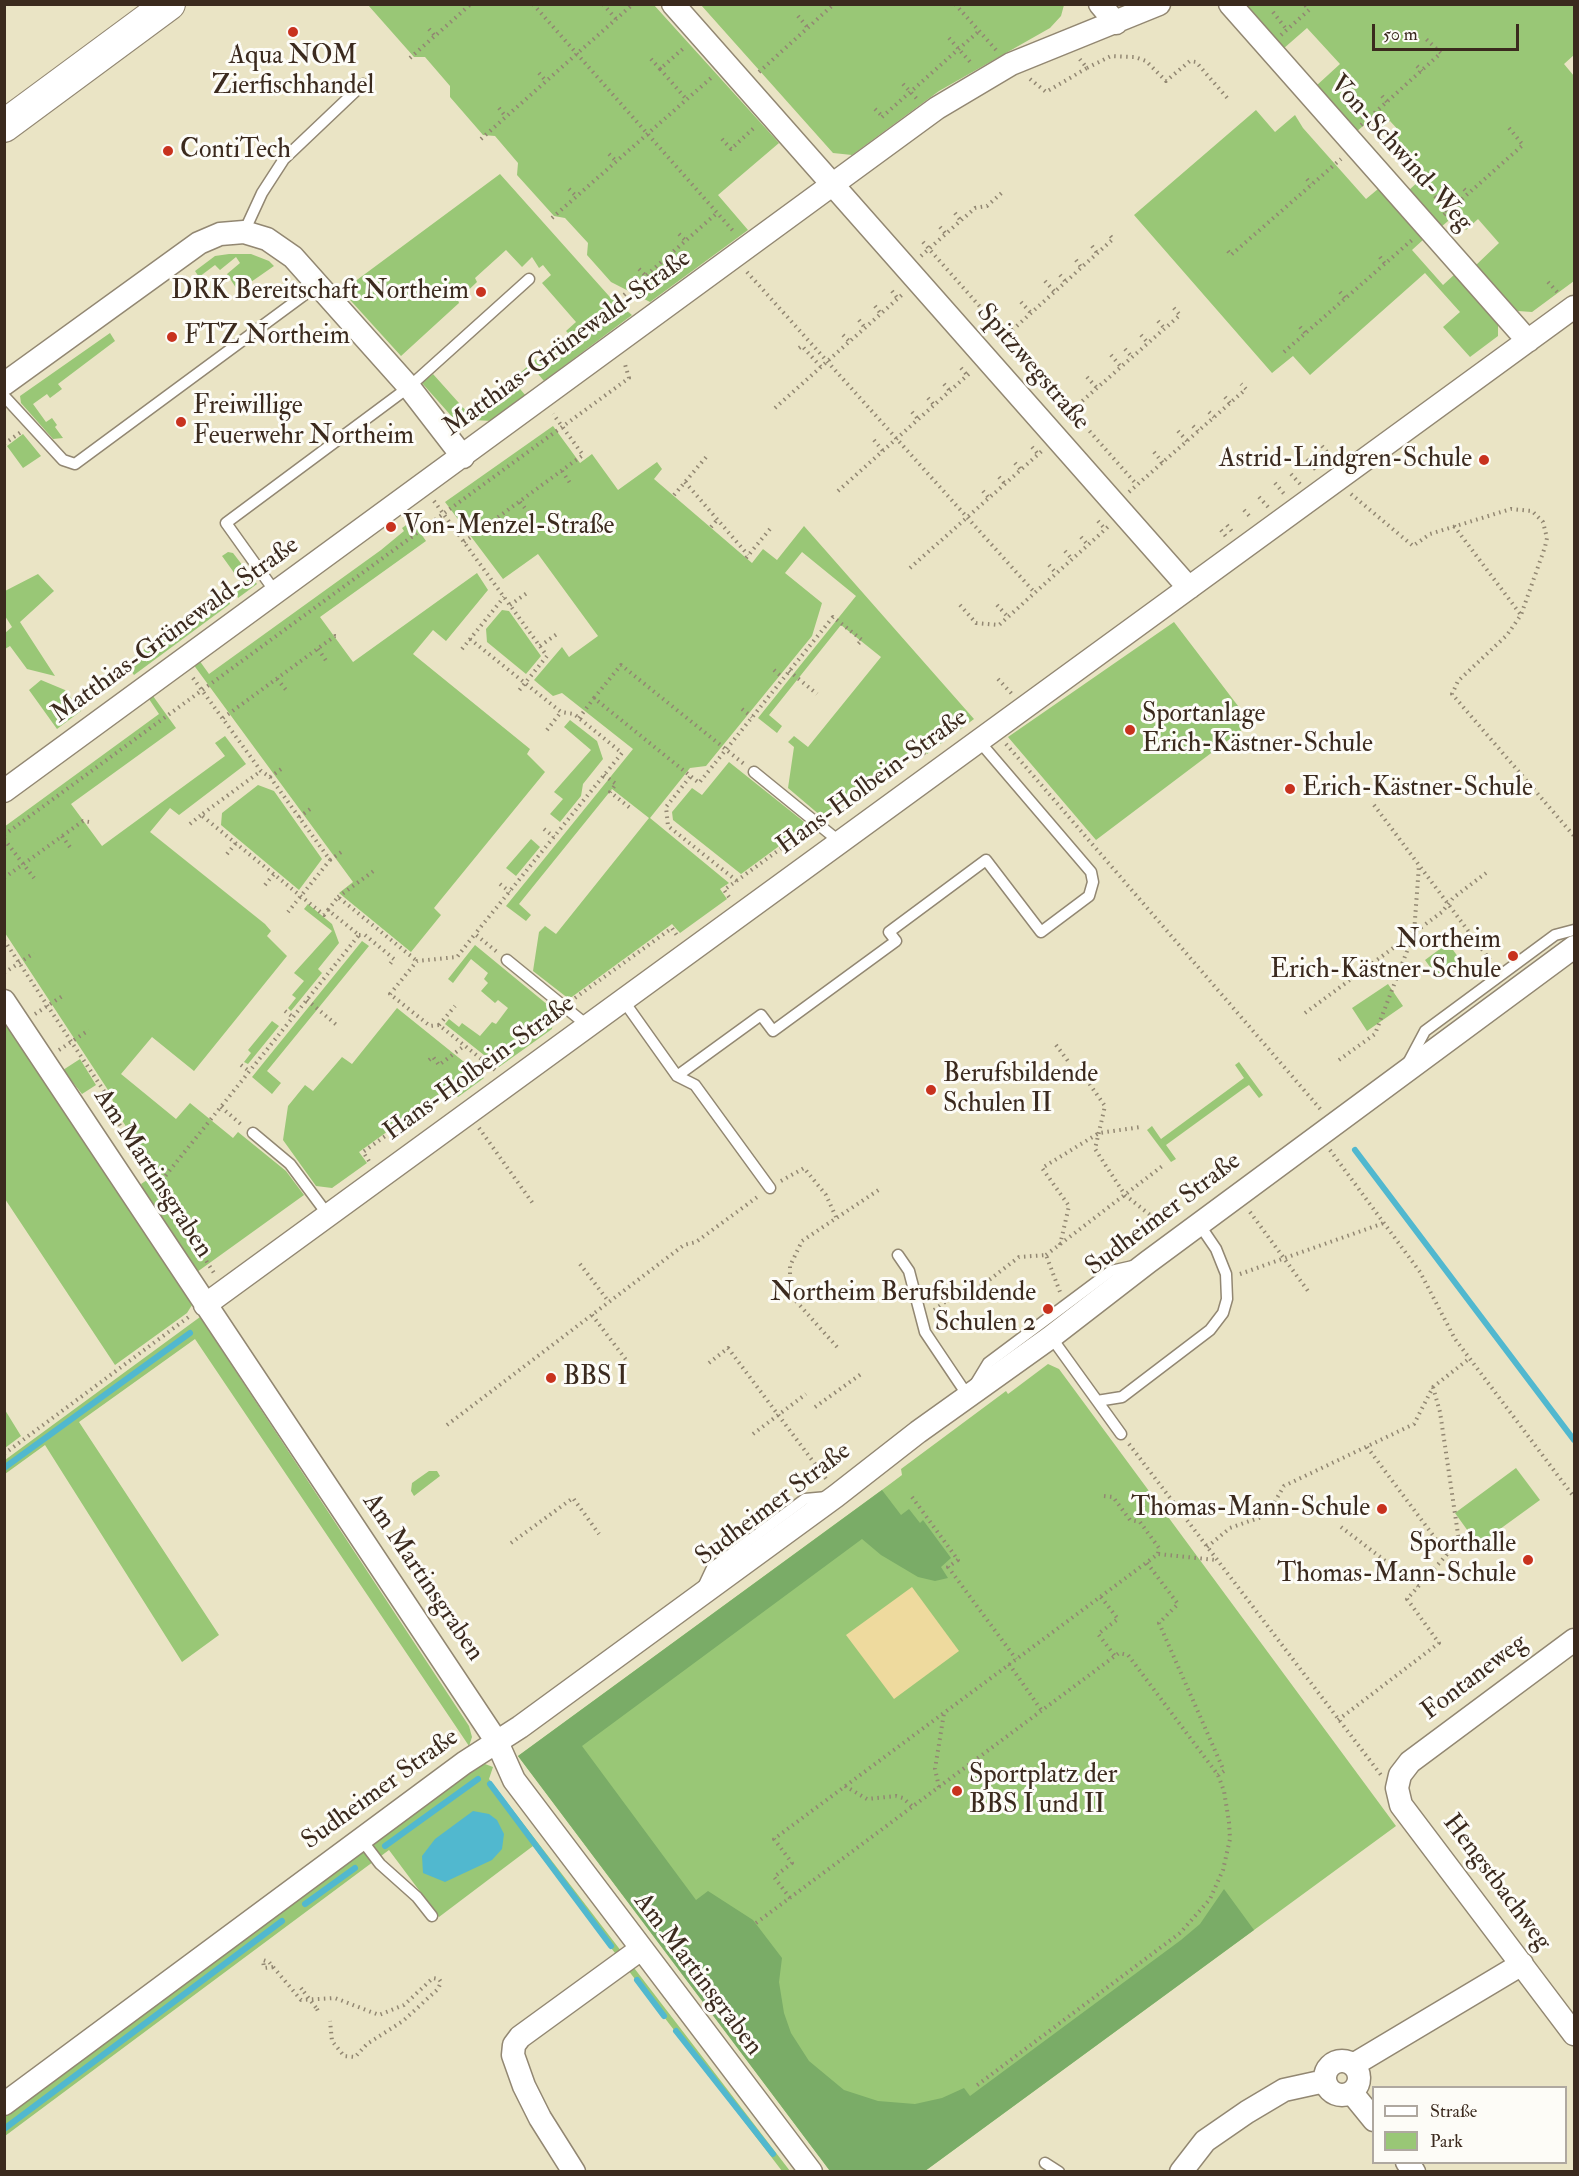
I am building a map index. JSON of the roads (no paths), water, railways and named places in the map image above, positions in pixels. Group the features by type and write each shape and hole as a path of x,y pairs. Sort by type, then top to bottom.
{"main road":[{"path":"4,126 169,4"}],"street":[{"name":"Spitzwegstraße","path":"673,4 1189,588"},
{"path":"1100,4 1116,22"},
{"name":"Matthias-Grünewald-Straße","path":"4,791 423,487 929,114 981,80 1066,40 1159,4"},
{"name":"Von-Schwind-Weg","path":"1230,4 1528,341"},
{"path":"4,384 199,243 220,234 244,232 267,239 293,257 409,387 463,457"},
{"name":"Hans-Holbein-Straße","path":"205,1305 1575,307"},
{"name":"Sudheimer Straße","path":"4,2104 362,1839 837,1496 968,1396 1051,1337 1148,1262 1401,1076 1507,983 1575,946"},
{"name":"Am Martinsgraben","path":"4,1001 497,1742 514,1780 801,2168"},
{"name":"Fontaneweg","path":"1398,1797 1400,1774 1410,1762 1575,1640"},
{"name":"Hengstbachweg","path":"1398,1797 1575,2034"},
{"path":"574,2172 540,2118 524,2086 513,2055 514,2045 520,2037 641,1949"},
{"path":"1353,2065 1522,1964"},
{"path":"1344,2061 1353,2065 1359,2079 1352,2093 1335,2094 1325,2081 1327,2071 1334,2063 1344,2061"},
{"path":"1181,2172 1204,2141 1247,2112 1284,2090 1325,2081"},
{"path":"1352,2093 1372,2118"}],"lane":[{"path":"244,232 262,193 284,159 363,84"},
{"path":"276,594 226,523 409,387 529,279"},
{"path":"4,396 63,460 75,464 319,284"},
{"path":"677,1076 761,1015 773,1031 896,941 889,932 986,860 1041,932 1089,896 1093,882 1091,872 987,736"},
{"path":"754,772 840,842"},
{"path":"1507,983 1554,935 1575,930"},
{"path":"507,960 588,1026"},
{"path":"623,1000 677,1076 695,1085 770,1188"},
{"path":"253,1133 290,1164 328,1215"},
{"path":"1097,1401 1122,1397 1210,1330 1225,1306 1227,1280 1216,1250 1199,1224"},
{"path":"898,1255 909,1271 925,1332 968,1396 988,1363 1065,1305 1111,1271 1148,1262"},
{"path":"1051,1337 1121,1434"},
{"path":"362,1839 380,1864 417,1897 432,1916"},
{"path":"1045,2163 1059,2172"}],"water":[{"path":"473,1811 489,1814 497,1820 504,1834 502,1849 492,1860 445,1882 423,1873 422,1856 435,1839"}],"waterway":[{"path":"1355,1150 1574,1440"},
{"path":"4,1468 190,1333"},
{"path":"385,1846 478,1779"},
{"path":"490,1784 611,1946"},
{"path":"305,1904 355,1868"},
{"path":"4,2129 282,1921"},
{"path":"637,1980 664,2016"},
{"path":"676,2031 773,2154"}],"place":[{"name":"Aqua NOM Zierfischhandel","path":"293,32"},
{"name":"ContiTech","path":"168,151"},
{"name":"DRK Bereitschaft Northeim","path":"481,292"},
{"name":"FTZ Northeim","path":"172,337"},
{"name":"Freiwillige Feuerwehr Northeim","path":"181,422"},
{"name":"Astrid-Lindgren-Schule","path":"1484,460"},
{"name":"Von-Menzel-Straße","path":"391,527"},
{"name":"Sportanlage Erich-Kästner-Schule","path":"1130,730"},
{"name":"Erich-Kästner-Schule","path":"1290,789"},
{"name":"Northeim Erich-Kästner-Schule","path":"1513,956"},
{"name":"Berufsbildende Schulen II","path":"931,1090"},
{"name":"Northeim Berufsbildende Schulen 2","path":"1048,1309"},
{"name":"BBS I","path":"551,1378"},
{"name":"Thomas-Mann-Schule","path":"1382,1509"},
{"name":"Sporthalle Thomas-Mann-Schule","path":"1528,1560"},
{"name":"Sportplatz der BBS I und II","path":"957,1791"}]}
